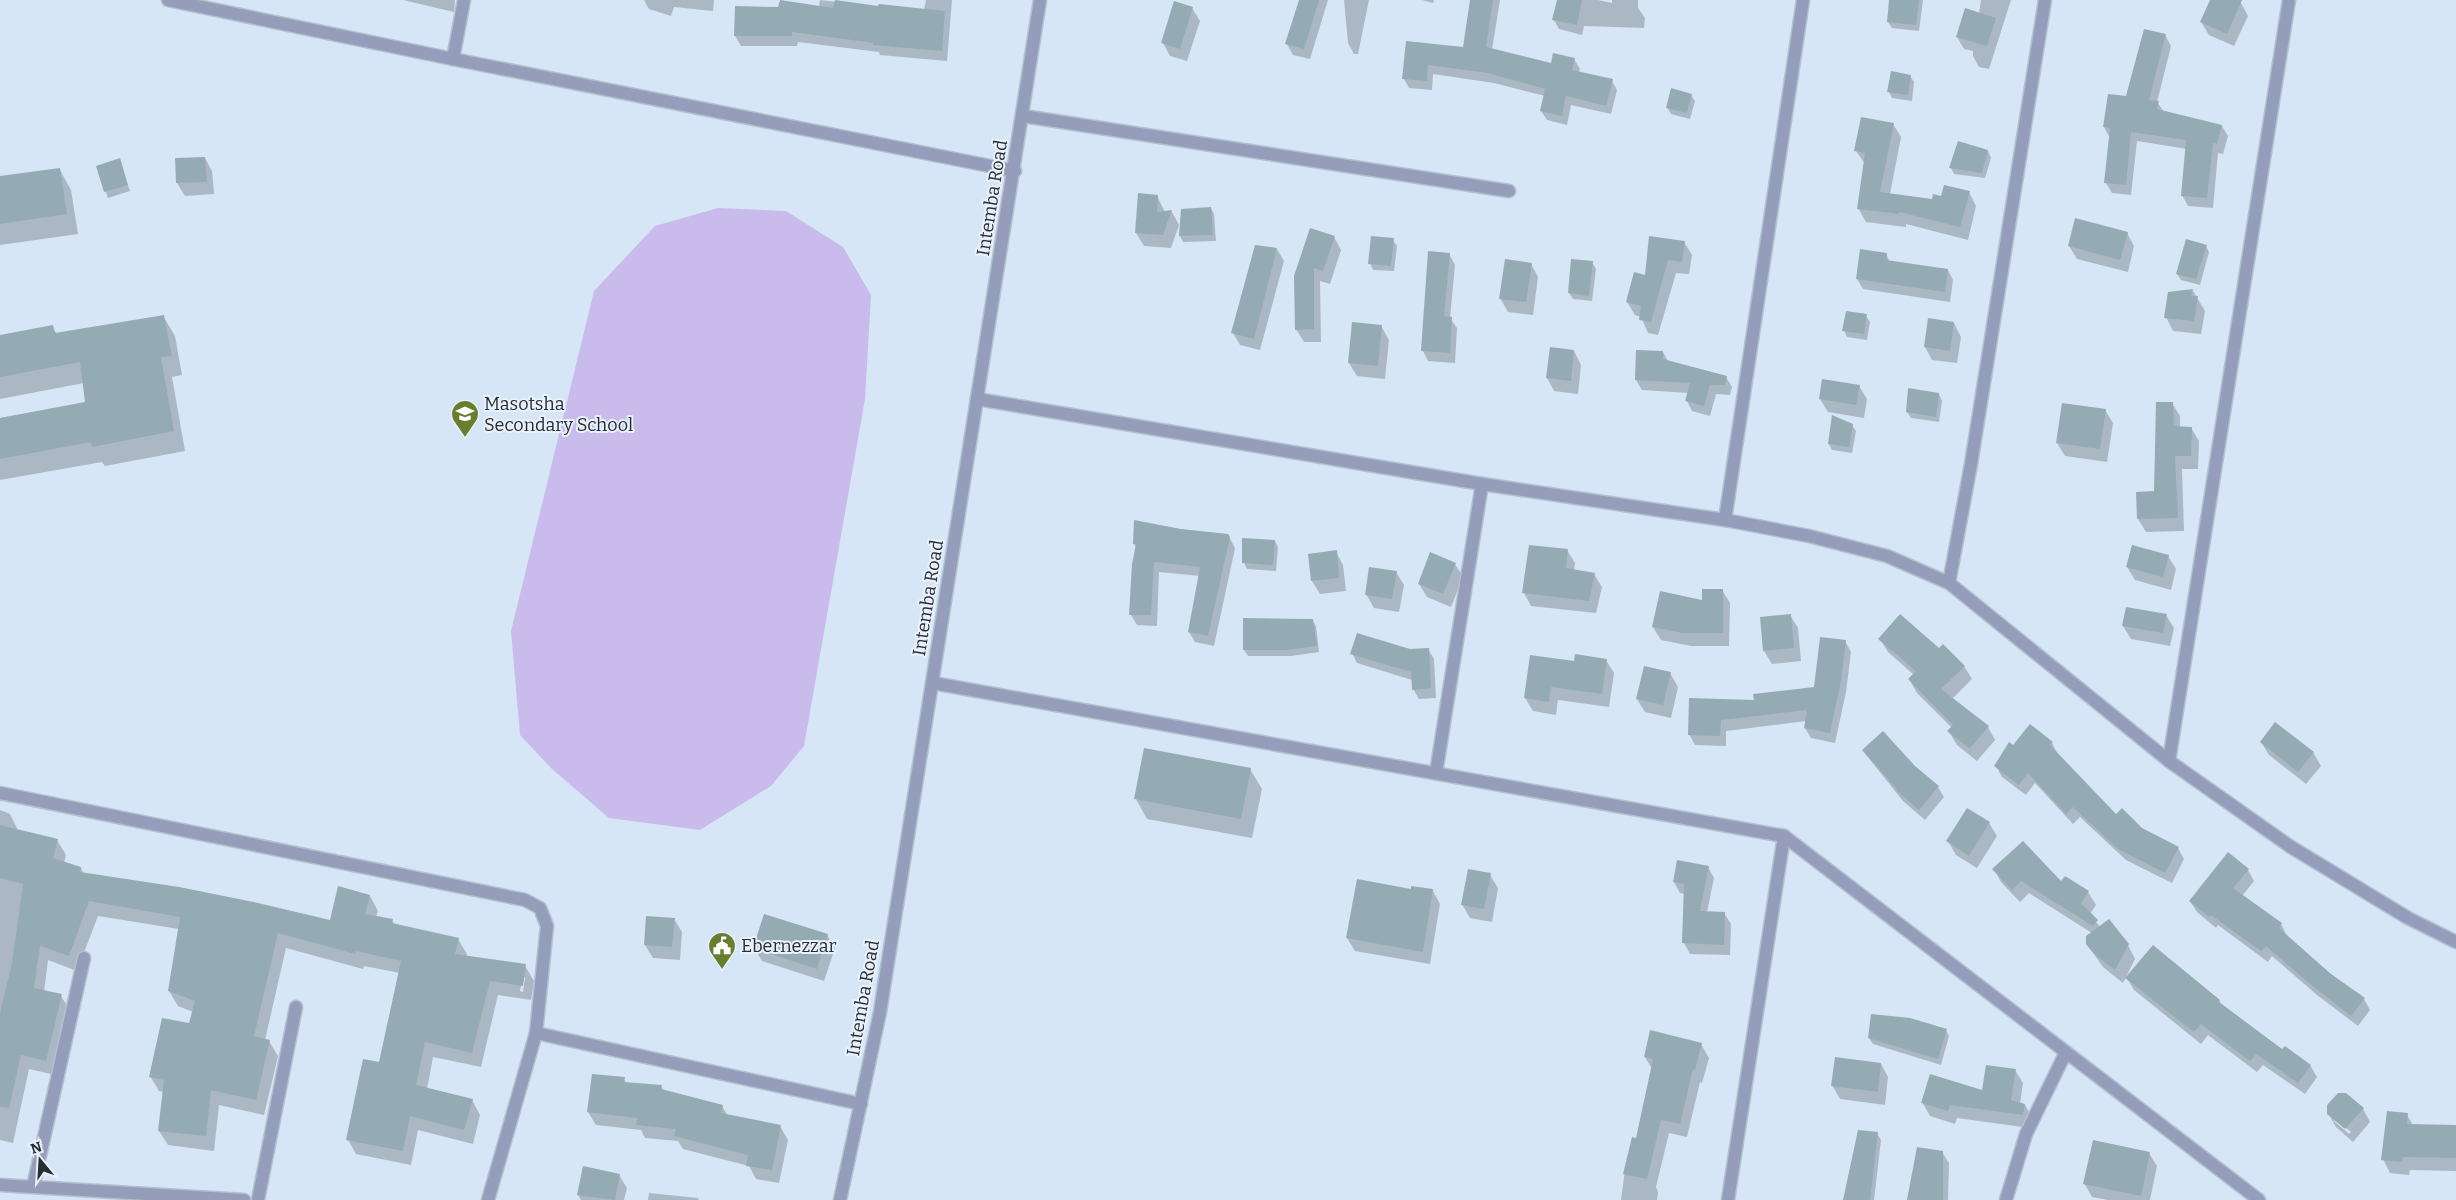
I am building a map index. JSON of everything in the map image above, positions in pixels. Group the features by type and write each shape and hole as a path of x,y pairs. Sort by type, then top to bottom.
{"street":[{"path":"168,0 453,59 1014,170"},
{"path":"453,59 464,0"},
{"name":"Intemba Road","path":"840,1200 880,1012 1040,0"},
{"path":"1725,520 1803,0"},
{"path":"1949,583 1971,464 2045,0"},
{"path":"2169,761 2289,0"},
{"path":"1023,116 1509,191"},
{"path":"977,399 1482,484 1725,520 1809,536 1887,556 1949,583 2169,761 2291,847 2408,918 2456,942"},
{"path":"1436,773 1482,484"},
{"path":"932,683 1784,836 2259,1200"},
{"path":"0,792 525,900 540,908 547,926 536,1033 488,1200"},
{"path":"1728,1200 1784,836"},
{"path":"33,1187 84,958"},
{"path":"258,1200 296,1006"},
{"path":"536,1033 861,1104"},
{"path":"2006,1200 2026,1134 2066,1052"},
{"path":"0,1185 244,1200"}],"shaded area":[{"path":"718,208 786,211 843,247 871,295 865,399 804,746 771,786 700,830 609,818 552,769 520,735 511,631 594,291 655,226"}],"building":[{"path":"780,0 833,8 835,0 878,6 879,4 945,11 942,51 873,45 874,43 792,32 792,36 734,36 735,6 778,7"},
{"path":"1299,0 1319,0 1304,49 1285,44"},
{"path":"1470,0 1493,0 1486,47 1551,63 1553,53 1575,58 1572,70 1613,79 1606,106 1566,96 1562,116 1540,111 1545,89 1488,73 1428,65 1427,81 1402,79 1406,41 1463,47"},
{"path":"1557,0 1582,0 1577,25 1552,20"},
{"path":"1889,0 1919,0 1916,25 1887,22"},
{"path":"2210,0 2242,0 2227,34 2200,22"},
{"path":"1174,1 1193,7 1180,49 1161,43"},
{"path":"1965,8 1996,18 1987,46 1956,37"},
{"path":"2144,29 2166,34 2149,100 2159,101 2157,109 2222,125 2217,144 2213,143 2207,198 2181,196 2186,140 2131,132 2126,185 2104,183 2110,128 2103,127 2108,94 2126,96"},
{"path":"1891,71 1911,75 1908,95 1887,92"},
{"path":"1671,88 1692,94 1687,113 1666,108"},
{"path":"1861,117 1894,123 1880,192 1932,199 1933,194 1941,196 1944,185 1970,191 1960,227 1899,212 1899,214 1857,209 1865,153 1854,151"},
{"path":"1958,141 1988,150 1982,173 1949,168"},
{"path":"205,157 207,182 176,183 175,158"},
{"path":"120,158 128,185 104,192 96,166"},
{"path":"60,168 67,214 0,224 0,176"},
{"path":"1138,193 1158,195 1157,212 1172,210 1163,235 1135,233"},
{"path":"1211,207 1213,235 1179,236 1181,209"},
{"path":"2075,218 2128,232 2120,260 2068,246"},
{"path":"1310,228 1335,236 1323,271 1314,268 1314,329 1295,330 1294,276"},
{"path":"1371,236 1394,238 1391,266 1368,264"},
{"path":"1649,236 1685,241 1682,262 1668,260 1651,322 1639,320 1641,306 1626,302 1634,272 1645,275"},
{"path":"2186,239 2207,245 2196,279 2176,274"},
{"path":"1255,245 1277,248 1254,339 1231,333"},
{"path":"1860,249 1887,253 1886,260 1948,269 1945,292 1856,279"},
{"path":"1428,251 1450,253 1444,316 1452,317 1450,353 1421,351"},
{"path":"1505,259 1532,263 1526,302 1499,299"},
{"path":"1571,259 1593,261 1589,296 1568,293"},
{"path":"2193,289 2191,296 2198,296 2194,321 2164,318 2168,292"},
{"path":"1846,311 1867,314 1864,334 1842,331"},
{"path":"164,315 172,356 161,357 174,431 92,447 91,442 0,459 0,418 85,402 80,362 0,377 0,335 53,325 55,333"},
{"path":"1928,318 1954,322 1950,351 1924,347"},
{"path":"1352,322 1382,325 1378,366 1348,363"},
{"path":"1550,347 1574,350 1571,381 1546,378"},
{"path":"1636,350 1663,351 1663,359 1727,376 1725,385 1710,385 1704,406 1685,401 1690,383 1635,380"},
{"path":"1822,379 1860,385 1856,405 1819,399"},
{"path":"1908,388 1939,393 1936,417 1906,412"},
{"path":"2156,402 2173,402 2174,426 2192,427 2191,456 2175,456 2178,518 2137,519 2136,492 2154,491"},
{"path":"2062,403 2106,409 2100,449 2056,443"},
{"path":"1832,415 1853,424 1849,447 1828,444"},
{"path":"1134,520 1181,529 1228,534 1230,537 1208,636 1188,632 1200,567 1154,562 1151,615 1129,615 1132,564 1136,544 1133,544"},
{"path":"1242,538 1275,540 1273,565 1242,563"},
{"path":"1529,545 1568,549 1566,568 1595,573 1589,601 1522,593"},
{"path":"2132,545 2169,555 2163,577 2126,567"},
{"path":"1337,550 1339,578 1311,581 1308,554"},
{"path":"1430,552 1456,563 1443,594 1418,584"},
{"path":"1369,567 1397,571 1392,599 1365,595"},
{"path":"1702,589 1723,589 1723,633 1682,633 1652,627 1660,591 1702,600"},
{"path":"2126,607 2167,614 2163,633 2122,626"},
{"path":"1791,614 1794,648 1763,651 1760,617"},
{"path":"1900,614 1939,648 1943,644 1965,666 1941,689 1989,726 1971,747 1969,748 1947,731 1953,725 1908,679 1916,671 1878,639"},
{"path":"1243,618 1313,619 1317,646 1287,650 1243,650"},
{"path":"1357,633 1410,649 1429,648 1431,688 1412,690 1411,672 1350,654"},
{"path":"1820,637 1846,640 1841,681 1830,733 1804,728 1807,710 1721,720 1720,736 1688,735 1689,698 1754,700 1753,694 1814,687"},
{"path":"1575,654 1607,659 1602,694 1551,687 1549,702 1524,698 1530,655 1574,661"},
{"path":"1644,666 1671,672 1663,705 1636,699"},
{"path":"2275,722 2314,752 2298,772 2260,742"},
{"path":"2030,724 2053,742 2050,745 2116,814 2122,808 2142,828 2179,847 2165,873 2118,849 2073,807 2066,814 2028,773 2019,785 1994,766 2009,742 2013,745"},
{"path":"1883,731 1915,766 1939,786 1919,810 1896,790 1862,750"},
{"path":"1144,748 1251,768 1241,819 1134,799"},
{"path":"1967,808 1990,822 1969,856 1946,841"},
{"path":"0,825 58,839 53,858 81,867 80,872 179,887 330,920 338,886 370,895 365,914 393,919 392,923 459,938 455,954 526,964 523,986 490,981 472,1053 425,1042 416,1085 473,1099 464,1130 410,1116 403,1151 346,1140 363,1059 379,1062 401,961 356,951 355,954 278,933 254,1036 270,1040 256,1100 211,1090 206,1136 158,1131 164,1080 149,1077 162,1018 189,1023 195,1001 168,991 180,917 89,901 69,956 40,946 34,988 62,994 46,1061 21,1055 9,1108 0,1107 0,1013 12,963 23,884 0,878"},
{"path":"2023,841 2061,881 2065,876 2089,891 2081,903 2098,920 2093,926 2021,881 2012,890 1992,869"},
{"path":"2228,852 2249,869 2233,888 2282,923 2279,928 2331,974 2365,998 2351,1016 2266,946 2261,951 2211,915 2209,917 2189,901"},
{"path":"1677,860 1709,866 1700,911 1725,912 1724,945 1682,943 1684,884 1673,882"},
{"path":"1468,869 1491,873 1484,909 1461,905"},
{"path":"1357,879 1411,889 1411,886 1433,889 1423,952 1346,938"},
{"path":"764,914 828,934 817,969 753,948"},
{"path":"646,916 675,918 672,947 644,945"},
{"path":"2109,919 2129,944 2115,970 2094,954 2086,944 2086,936"},
{"path":"2153,945 2220,1000 2219,1002 2282,1049 2285,1046 2311,1065 2298,1083 2256,1054 2250,1061 2201,1024 2194,1032 2125,978"},
{"path":"1871,1014 1910,1018 1947,1029 1938,1059 1868,1038"},
{"path":"1650,1030 1702,1043 1695,1070 1693,1069 1680,1124 1661,1120 1647,1179 1623,1174 1632,1137 1636,1138 1653,1059 1644,1057"},
{"path":"1835,1057 1881,1063 1878,1092 1831,1086"},
{"path":"1986,1065 2016,1069 2011,1100 2025,1104 2023,1115 1950,1105 1948,1111 1921,1103 1930,1074 1982,1090"},
{"path":"592,1074 625,1077 624,1082 662,1085 661,1089 723,1105 721,1113 781,1125 772,1170 746,1166 748,1155 674,1136 676,1129 636,1125 637,1118 587,1112"},
{"path":"2338,1093 2346,1093 2364,1108 2345,1129 2327,1114 2327,1105"},
{"path":"2387,1111 2408,1113 2407,1124 2456,1125 2456,1158 2403,1157 2402,1162 2381,1160"},
{"path":"1858,1130 1878,1132 1870,1200 1843,1200"},
{"path":"2093,1140 2150,1152 2141,1196 2083,1184"},
{"path":"1917,1147 1943,1151 1943,1200 1907,1200"},
{"path":"583,1166 620,1174 615,1200 577,1195"}],"place":[{"name":"Masotsha Secondary School","path":"465,438"},
{"name":"Ebernezzar","path":"722,970"}]}
